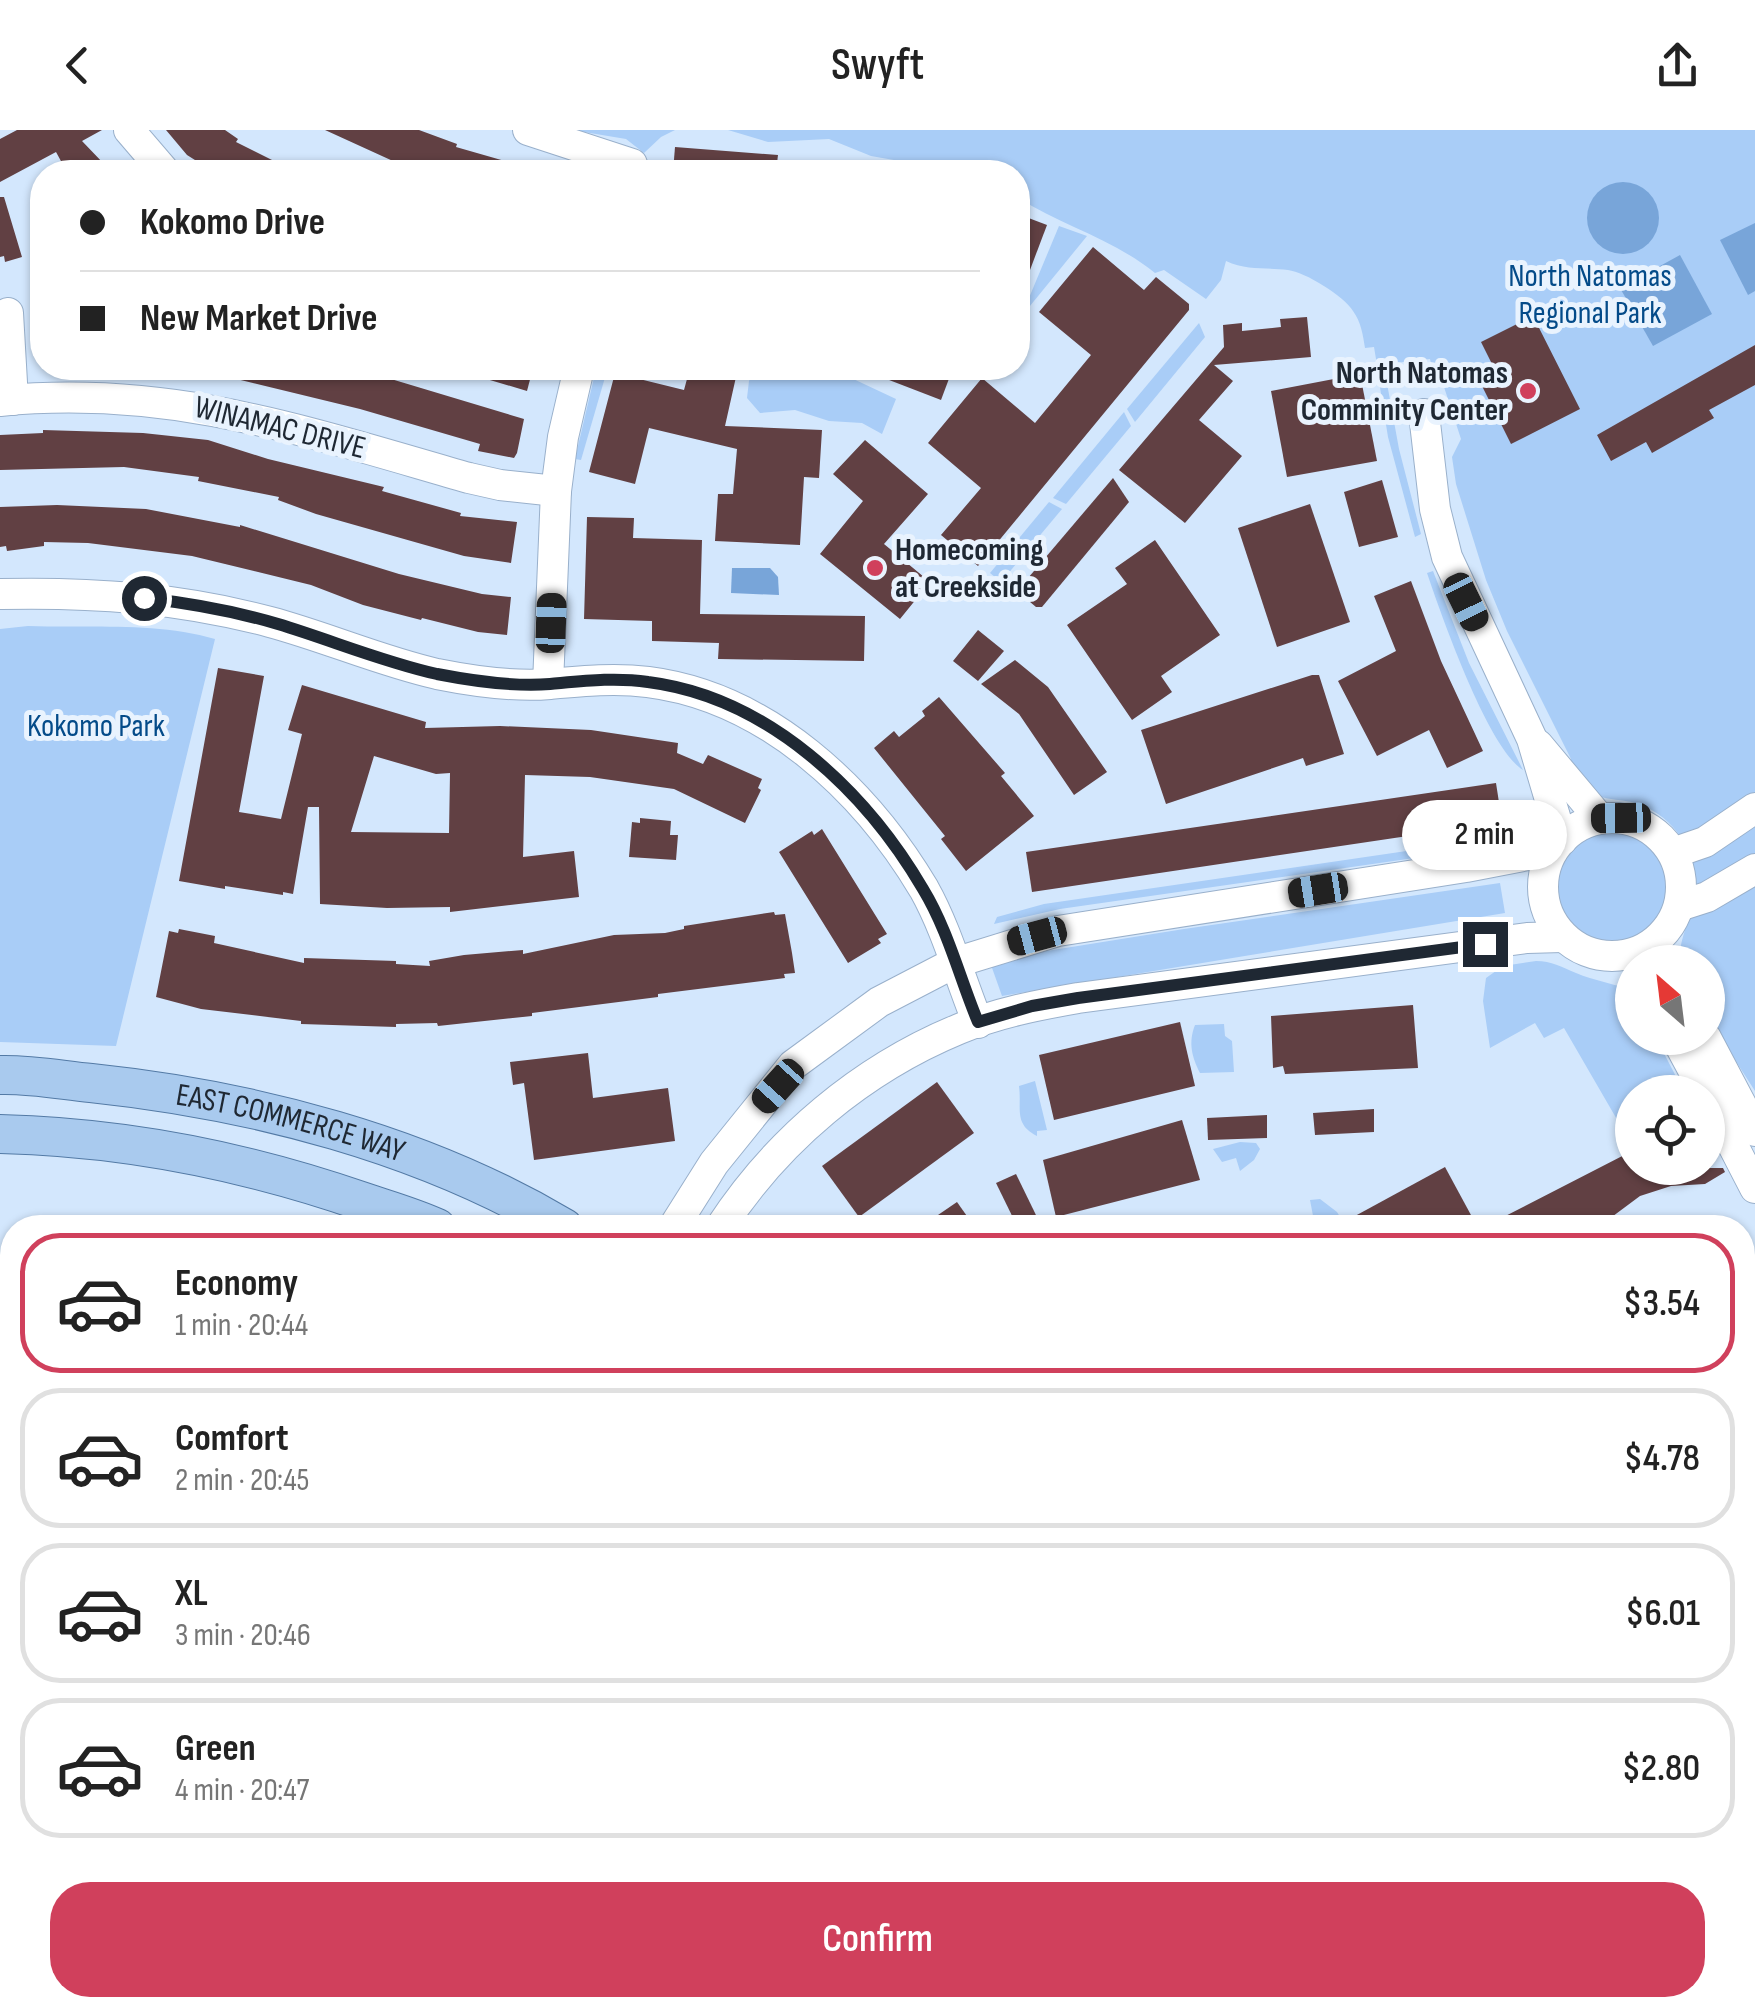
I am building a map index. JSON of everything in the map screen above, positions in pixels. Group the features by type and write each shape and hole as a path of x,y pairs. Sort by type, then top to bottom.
{"main road":[{"name":"EAST COMMERCE WAY","path":"0,1075 153,1090 296,1121 418,1158 537,1215"},
{"name":"EAST COMMERCE WAY","path":"0,1134 146,1146 238,1164 400,1215"}],"street":[{"path":"129,130 155,160"},
{"path":"528,130 620,160"},
{"path":"7,400 8,313"},
{"path":"548,684 556,491 577,380"},
{"name":"WINAMAC DRIVE","path":"7,400 89,396 206,407 272,421 468,478 556,491"},
{"path":"1424,414 1434,509 1448,556 1532,739 1559,842 1544,872 1543,901 1562,936 1580,950 1615,957"},
{"path":"0,594 94,594 178,602 275,623 437,674 548,684 607,678 650,682 721,702 773,728 832,775 894,844 925,891 978,1022"},
{"path":"1532,739 1600,818"},
{"path":"1674,853 1705,842 1755,808"},
{"path":"681,1215 714,1163 792,1065 867,1010 954,962 1058,931 1534,854 1559,842 1579,826 1600,818 1621,818 1642,824 1660,836 1674,853 1681,874 1678,906 1665,945"},
{"path":"1678,906 1708,897 1755,868"},
{"path":"730,1215 786,1144 826,1108 909,1053 978,1022 1078,998 1562,936"},
{"path":"1715,1055 1755,1131"},
{"path":"1725,1131 1755,1188"}],"green space":[{"path":"572,130 675,130 644,153 626,139"},
{"name":"North Natomas Regional Park","path":"728,130 1755,130 1755,1091 1725,1044 1725,945 1681,945 1696,890 1694,866 1684,842 1658,814 1635,803 1597,795 1582,782 1570,766 1571,759 1507,631 1486,580 1456,484 1452,457 1461,439 1444,387 1436,384 1430,359 1377,365 1374,347 1365,348 1360,324 1348,305 1324,286 1295,272 1226,261 1221,280 1206,299 1164,270 1155,273 1122,251 1030,205 1030,160 894,160 871,156 829,139 768,142"},
{"path":"1059,226 1087,236 1030,306 1030,295"},
{"path":"1199,323 1205,337 1135,422 1127,409"},
{"path":"1384,367 1399,449 1421,534 1415,537 1388,437 1377,369"},
{"path":"593,380 604,380 581,460 575,459"},
{"path":"856,380 896,399 882,434 862,423 829,421 795,410 760,413 747,398 749,381"},
{"path":"1124,412 1131,426 1066,504 1053,498"},
{"path":"1049,502 1062,509 1001,582 990,573"},
{"path":"1433,571 1469,663 1523,770 1509,757 1481,710 1427,573"},
{"name":"Kokomo Park","path":"146,628 215,639 116,1046 0,1042 0,629"},
{"path":"1611,828 1633,832 1652,845 1665,864 1669,886 1665,908 1652,927 1633,940 1611,944 1589,940 1570,927 1557,908 1553,886 1557,864 1570,845 1589,832"},
{"path":"1468,842 1477,849 1060,909 994,924 997,917 1044,904"},
{"path":"1500,883 1505,913 1002,996 991,965 1034,953"},
{"path":"1552,963 1615,986 1615,1055 1665,1055 1675,1075 1615,1075 1615,1116 1564,1028 1544,1038 1535,1023 1490,1048 1483,1001 1486,978 1503,966"},
{"path":"1224,1024 1225,1036 1232,1041 1234,1072 1200,1073 1192,1050 1195,1025"},
{"path":"1035,1081 1047,1130 1037,1131 1037,1136 1022,1121 1019,1086"},
{"path":"1240,1142 1256,1143 1260,1149 1240,1171 1236,1158 1222,1162 1213,1149"},
{"path":"1320,1199 1339,1215 1313,1215 1310,1200"}],"shaded area":[{"path":"1623,182 1648,193 1659,218 1648,243 1623,254 1598,243 1587,218 1598,193"},
{"path":"1755,223 1755,291 1748,295 1720,240"},
{"path":"1680,255 1712,314 1653,346 1620,288"},
{"path":"732,568 770,568 778,577 779,595 731,593"}],"building":[{"path":"17,130 102,130 82,141 100,160 60,160 56,152 41,160 30,160 30,166 0,182 0,139"},
{"path":"166,130 225,130 238,139 236,142 272,160 195,160"},
{"path":"325,130 419,130 457,144 456,147 501,160 391,160"},
{"path":"675,147 778,155 777,160 674,160"},
{"path":"0,197 4,197 22,257 5,262 4,256 0,257"},
{"path":"1030,219 1047,225 1030,270"},
{"path":"1093,247 1144,290 1156,277 1189,304 1189,310 978,566 941,535 981,488 928,443 980,380 1035,423 1091,355 1039,312"},
{"name":"North Natomas Comminity Center","path":"1533,316 1580,409 1511,444 1476,374 1493,366 1481,342"},
{"path":"1307,317 1311,357 1214,365 1233,381 1199,420 1242,456 1185,523 1119,470 1224,347 1223,325 1242,323 1242,331 1281,327 1280,319"},
{"path":"1755,345 1755,385 1709,410 1714,418 1652,453 1646,442 1611,461 1597,435"},
{"path":"1360,374 1377,461 1287,477 1271,391"},
{"path":"241,380 394,380 524,419 514,458 478,451 480,444"},
{"path":"490,380 530,380 527,391"},
{"path":"613,380 643,380 684,390 687,380 735,380 725,426 822,430 819,478 804,477 800,545 715,541 718,494 733,494 737,449 649,428 635,484 589,472"},
{"path":"889,380 948,380 941,400"},
{"path":"43,430 143,433 208,440 384,487 382,491 461,513 460,516 517,522 511,563 464,556 316,514 278,500 279,497 198,481 199,477 124,467 0,470 0,435"},
{"path":"865,440 928,494 884,544 930,582 900,619 820,554 863,501 833,474"},
{"path":"1113,478 1129,502 1042,607 1036,607 1017,591"},
{"path":"1382,480 1398,537 1359,547 1344,492"},
{"path":"1310,504 1350,622 1277,647 1238,528"},
{"path":"0,507 146,509 240,525 399,574 511,597 507,635 421,620 363,605 311,585 192,556 88,543 44,542 44,546 7,551 6,546 0,547"},
{"path":"587,517 634,518 633,538 702,540 700,614 865,616 864,661 718,659 719,643 652,641 652,621 584,619"},
{"path":"1155,540 1220,635 1161,676 1172,692 1132,720 1067,625 1127,584 1115,568"},
{"path":"1411,581 1441,661 1483,751 1447,768 1429,730 1377,756 1338,681 1396,651 1374,596"},
{"path":"978,630 1004,651 978,681 953,661"},
{"path":"1015,660 1048,687 1107,772 1074,795 1019,714 981,684"},
{"path":"218,668 264,676 239,812 281,819 302,734 288,730 302,685 426,722 425,728 591,730 678,743 677,753 703,764 708,755 762,779 758,788 761,790 745,823 674,789 590,777 525,775 523,857 574,851 579,897 450,912 450,907 320,904 319,807 308,807 293,894 179,881","holes":["374,756 436,774 450,773 449,833 351,832"]},
{"path":"1319,675 1344,754 1306,766 1303,758 1166,804 1141,730"},
{"path":"939,697 1005,773 1001,776 1034,816 966,871 941,839 945,836 874,748 894,731 899,737 925,716 922,711"},
{"path":"1496,783 1502,822 1032,892 1026,852"},
{"path":"640,818 671,821 670,835 678,835 676,860 629,857 632,822 640,823"},
{"path":"822,829 887,934 878,939 881,943 848,963 779,852"},
{"path":"774,912 785,914 792,953 795,973 784,974 785,978 658,994 532,1016 438,1026 301,1024 201,1009 156,997 169,931 178,933 179,929 215,936 214,943 304,963 304,958 430,966 429,961 464,955 523,950 523,954 614,935 665,933 684,926"},
{"path":"1413,1005 1418,1068 1285,1074 1283,1066 1273,1068 1271,1016"},
{"path":"1180,1022 1195,1086 1054,1120 1039,1055"},
{"path":"588,1053 593,1098 668,1088 675,1141 534,1160 524,1083 513,1085 510,1062"},
{"path":"937,1082 974,1133 862,1215 858,1215 822,1166"},
{"path":"1374,1109 1374,1132 1315,1135 1313,1113"},
{"path":"1267,1115 1267,1138 1208,1140 1207,1118"},
{"path":"1182,1120 1200,1180 1056,1215 1043,1160"},
{"path":"1615,1160 1615,1185 1688,1185 1640,1196 1614,1215 1507,1215"},
{"path":"1445,1167 1471,1215 1357,1215"},
{"path":"1016,1174 1036,1215 1012,1215 996,1183"},
{"path":"957,1202 966,1215 938,1215"}],"place":[{"name":"North Natomas Comminity Center","path":"1528,391"},
{"name":"Homecoming at Creekside","path":"875,568"}],"route":[{"path":"144,598 275,623 437,674 548,684 607,678 650,682 735,707 803,750 832,775 894,844 925,891 978,1022 1078,998 1485,944"}]}
